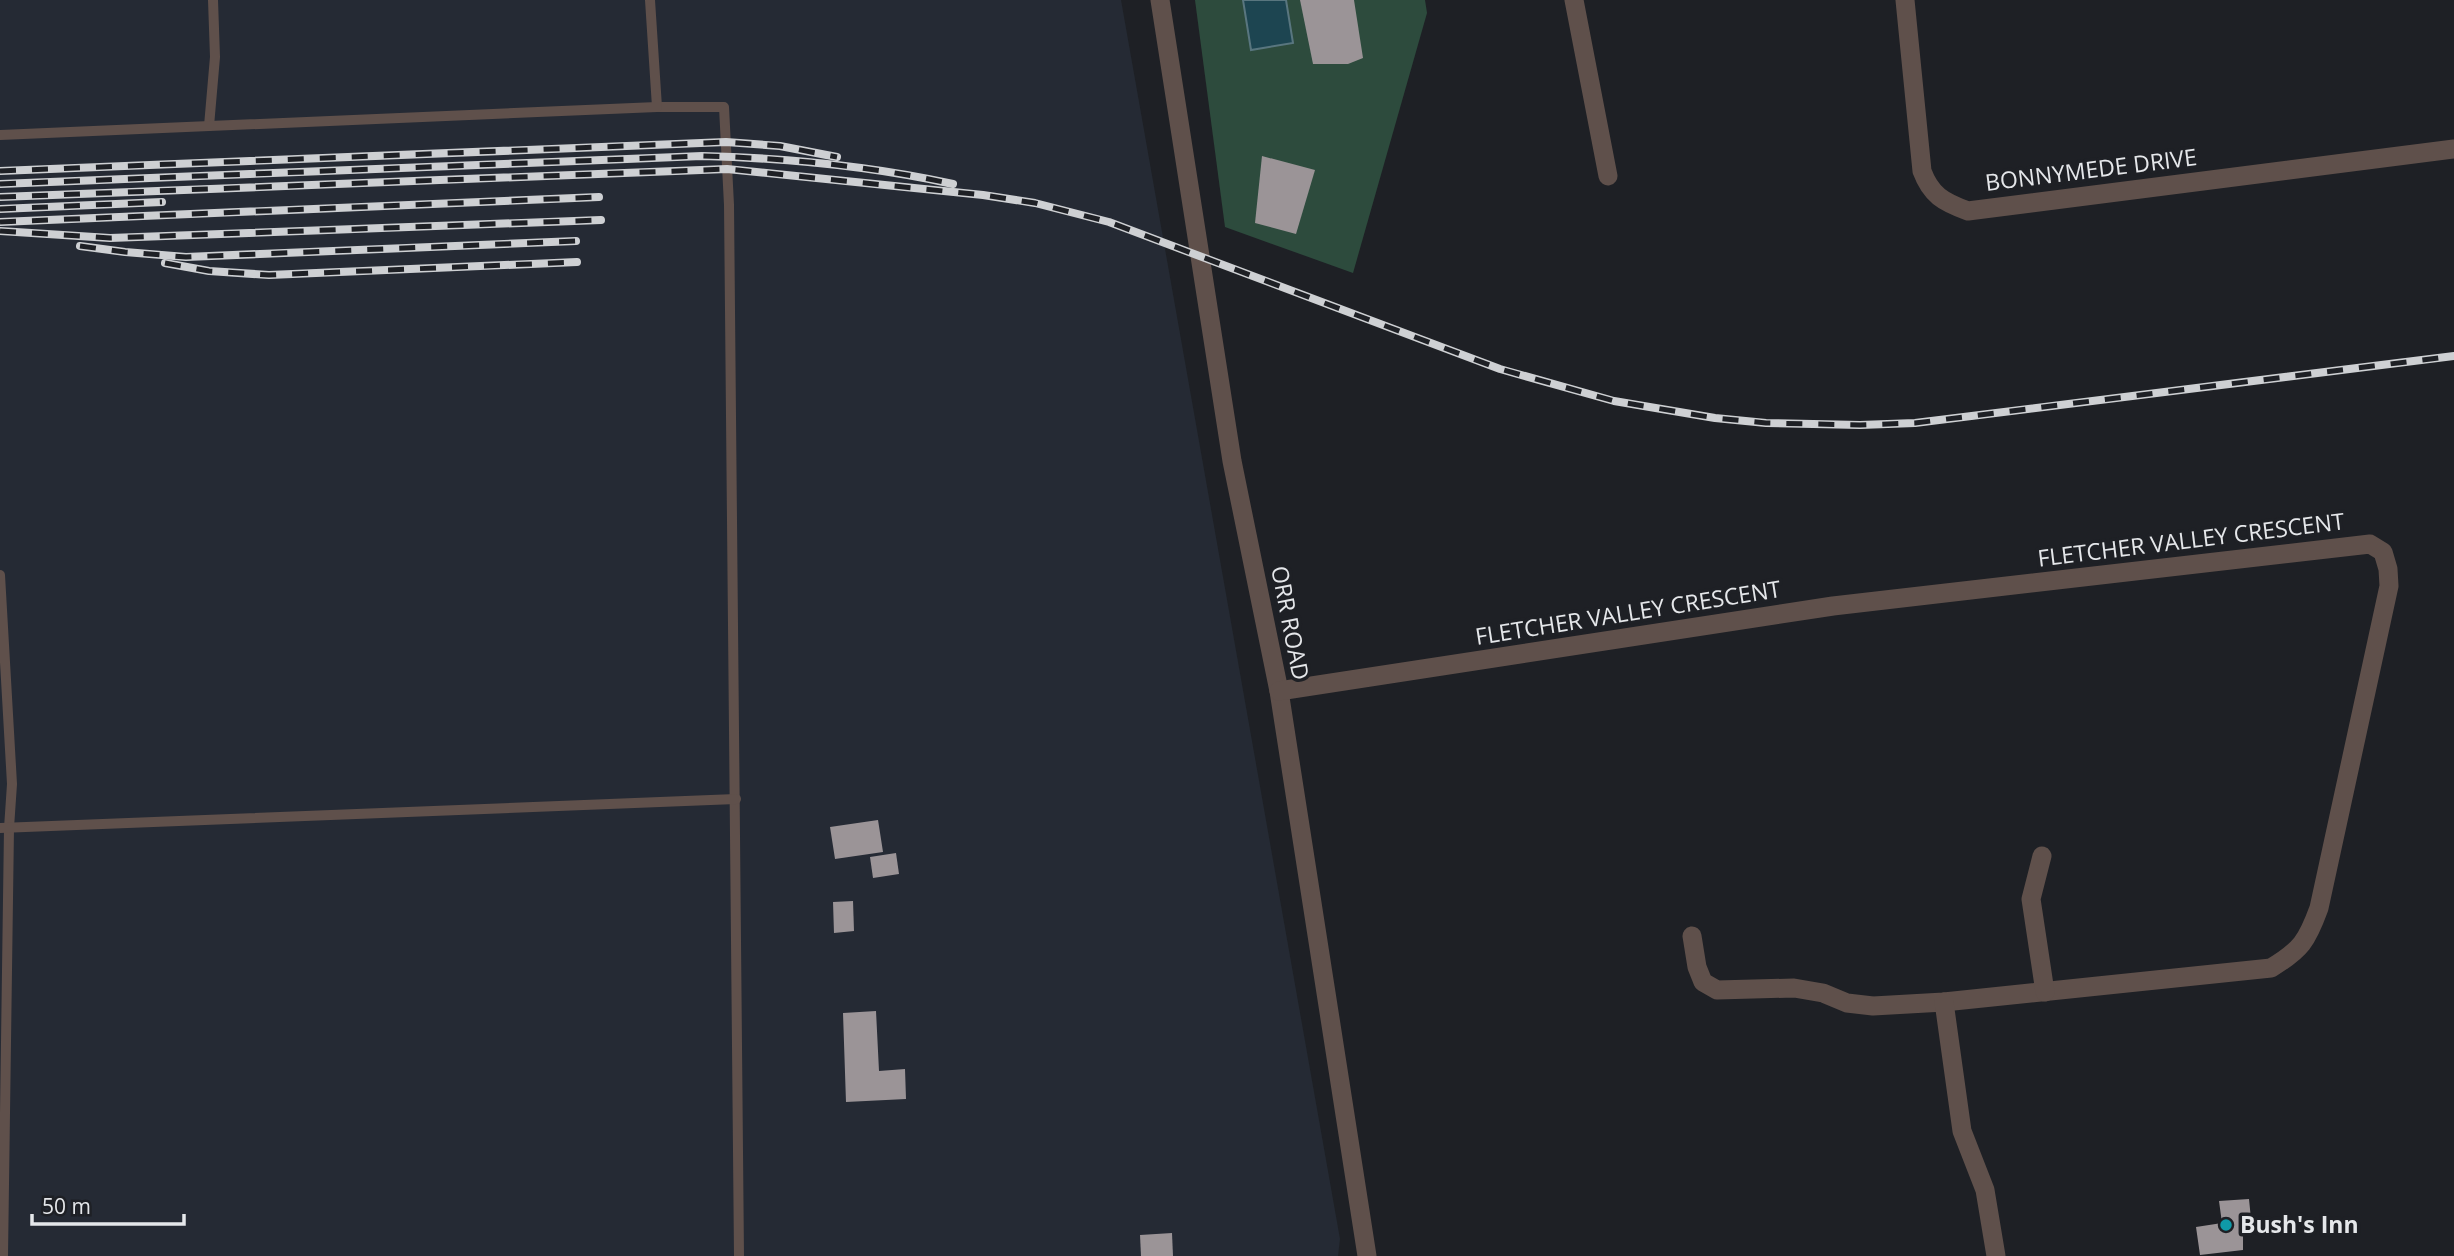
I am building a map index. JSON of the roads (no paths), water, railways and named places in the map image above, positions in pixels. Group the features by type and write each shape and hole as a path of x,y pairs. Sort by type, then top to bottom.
{"street":[{"name":"ORR ROAD","path":"1160,0 1232,461 1279,691 1367,1256"},
{"path":"1574,0 1608,176"},
{"name":"BONNYMEDE DRIVE","path":"1905,0 1922,171 1928,186 1945,203 1968,211 2454,149"},
{"name":"FLETCHER VALLEY CRESCENT","path":"1279,691 1833,606 2370,544 2383,552 2389,586 2319,908 2308,937 2290,957 2271,968 1944,1002 1873,1006 1847,1003 1823,993 1794,988 1717,990 1703,982 1697,968 1692,936"},
{"path":"2042,856 2031,899 2045,992"},
{"path":"1944,1002 1962,1131 1985,1190 1996,1256"}],"lane":[{"path":"209,126 215,57 213,0"},
{"path":"650,0 657,107"},
{"path":"0,135 657,107 724,107 729,205 739,1256"},
{"path":"0,575 12,785 4,828 3,1256"},
{"path":"4,828 736,799"}],"water":[{"path":"1243,0 1286,0 1293,43 1251,50"}],"railway":[{"path":"0,171 726,142 780,146 837,157"},
{"path":"0,184 702,156 828,164 953,184"},
{"path":"0,197 727,169 983,195 1035,203 1109,222 1500,369 1614,401 1715,418 1766,423 1915,423 2454,356"},
{"path":"0,222 599,197"},
{"path":"0,209 162,202"},
{"path":"0,231 110,238 601,220"},
{"path":"80,246 186,257 576,241"},
{"path":"165,263 209,271 269,275 577,262"}],"place":[{"name":"Bush's Inn","path":"2226,1225"}]}
